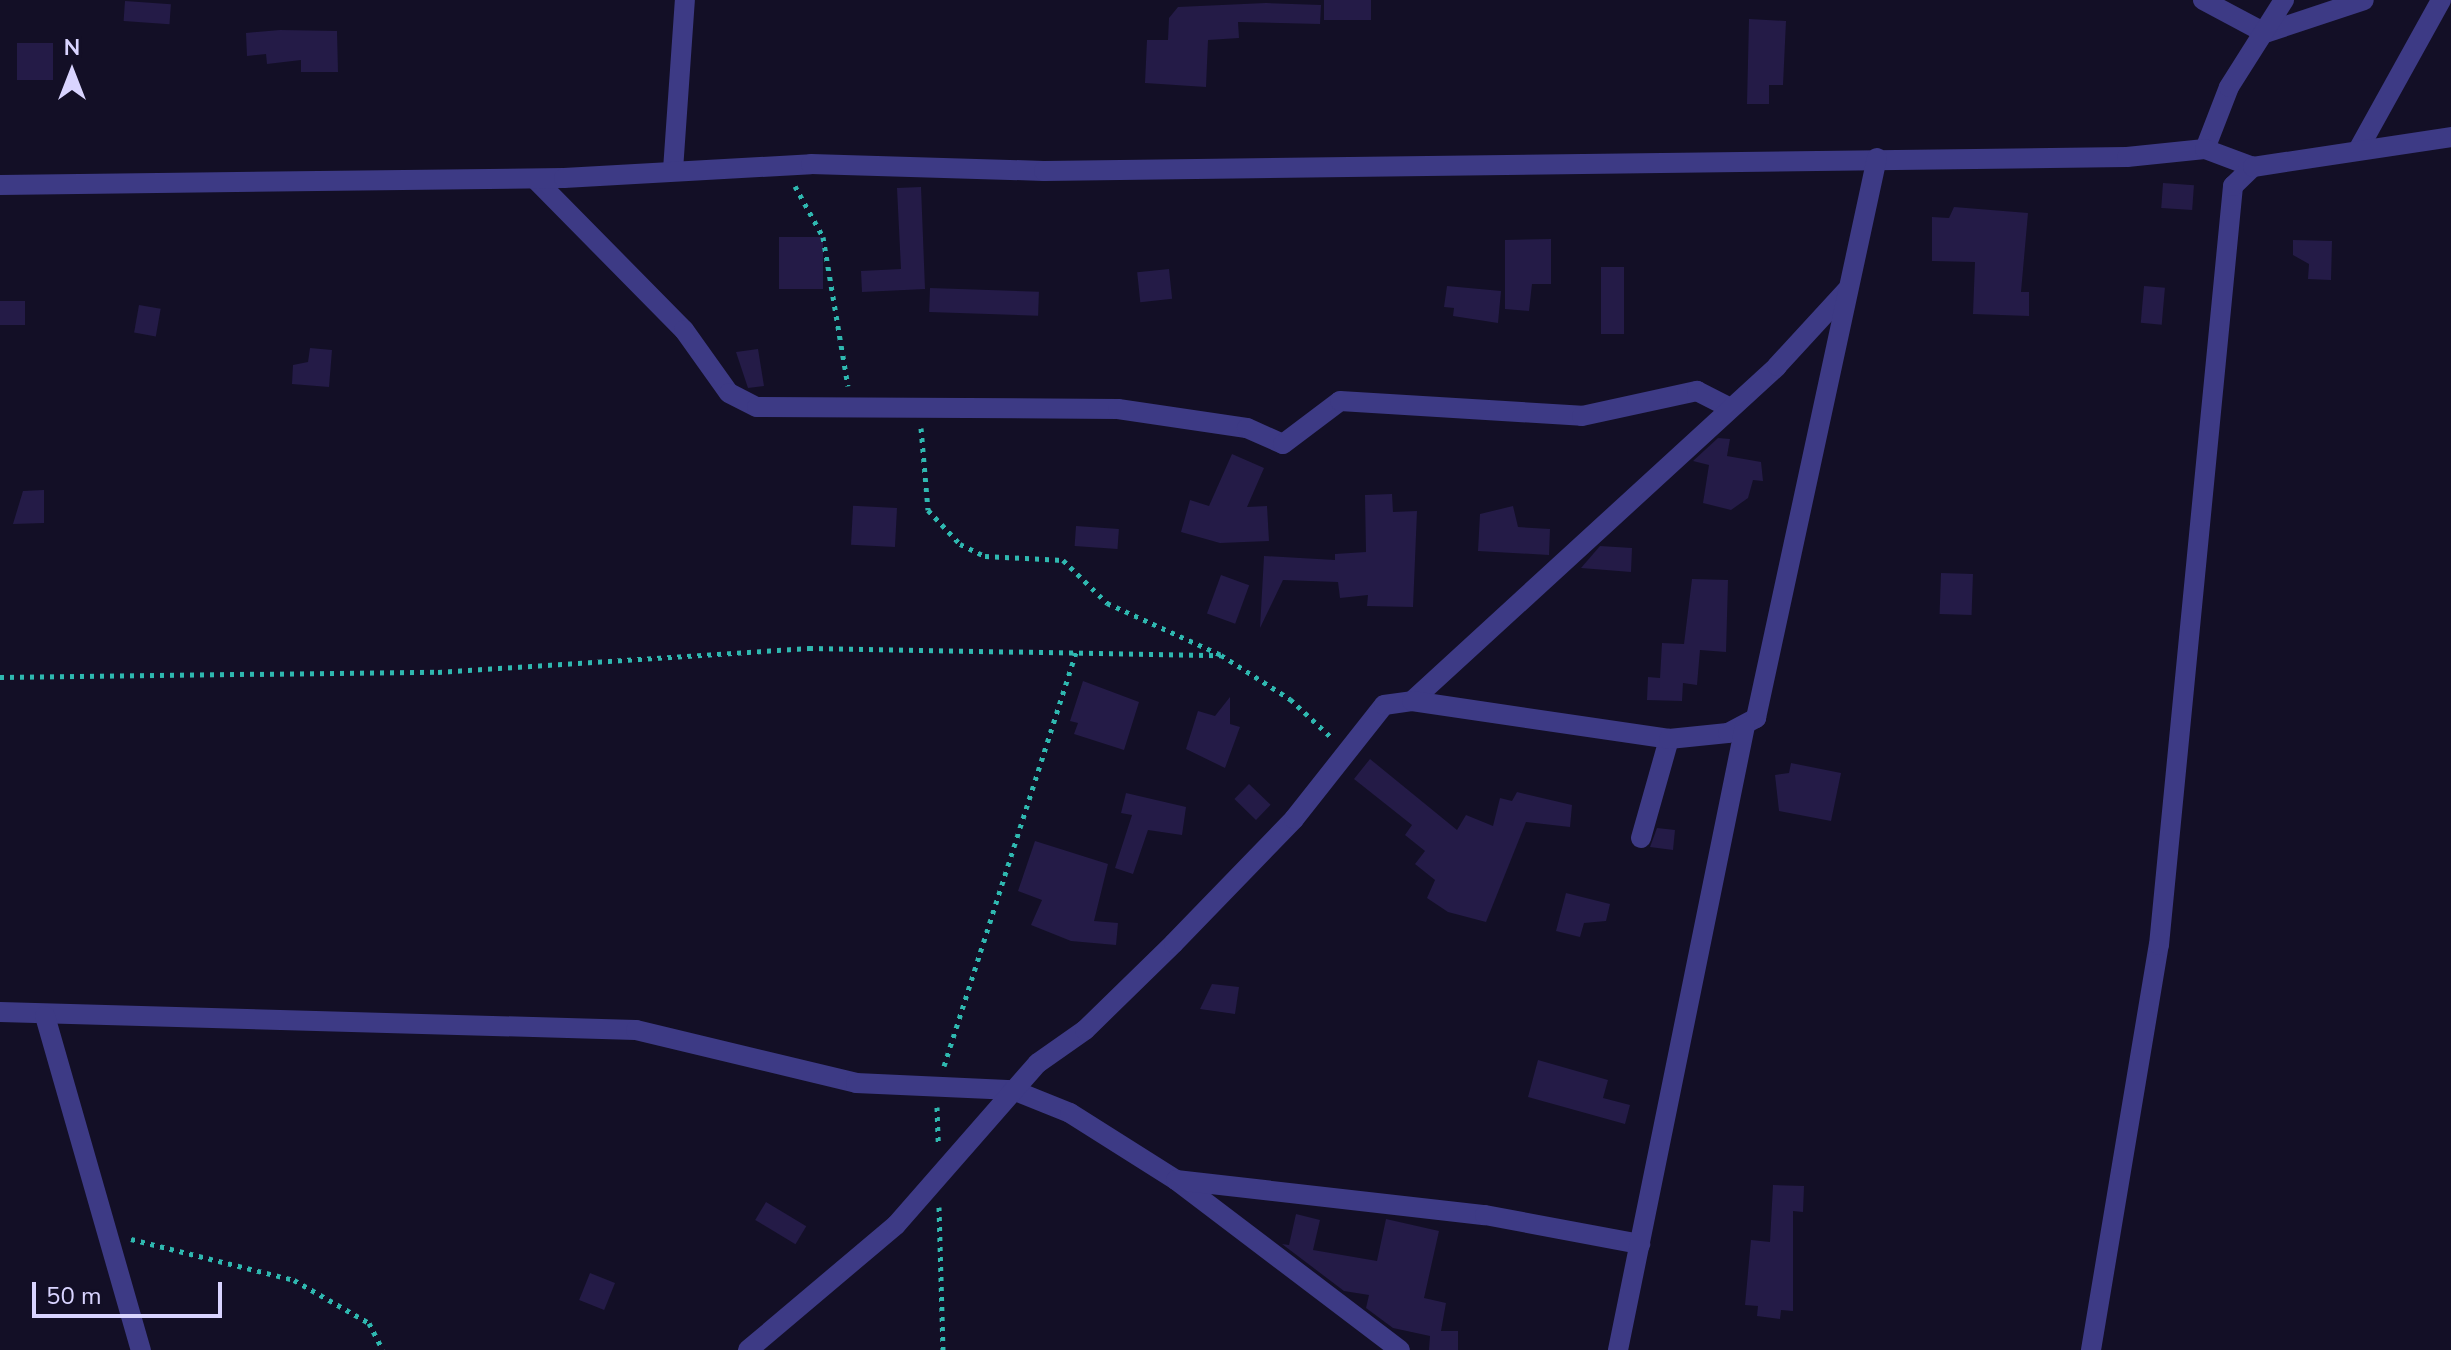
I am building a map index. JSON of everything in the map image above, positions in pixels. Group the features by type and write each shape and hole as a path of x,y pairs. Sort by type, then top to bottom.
{"street":[{"path":"673,170 685,0"},
{"path":"2203,0 2265,33 2364,0"},
{"path":"2205,149 2229,87 2284,0"},
{"path":"2358,150 2441,0"},
{"path":"0,185 535,179 774,166 1044,171 1877,158 2205,149 2253,167 2451,137"},
{"path":"1618,1350 1745,726 1765,704 1847,290 1877,158"},
{"path":"2091,1350 2159,945 2229,204 2233,186 2253,167"},
{"path":"535,179 684,330 729,393 757,407 1118,409 1247,428 1283,444 1340,401 1582,416 1697,391 1726,406"},
{"path":"1412,701 1726,406 1777,366 1847,290"},
{"path":"748,1350 896,1225 1013,1090 1174,943 1344,755 1376,710 1412,701 1669,739 1745,726"},
{"path":"1641,838 1669,739"},
{"path":"0,1012 45,1016 636,1030 856,1083 937,1091 1013,1090 1070,1113 1176,1180 1400,1350"},
{"path":"45,1016 141,1350"},
{"path":"1176,1180 1485,1215 1640,1244"}],"path":[{"path":"774,166 797,187 823,237 853,395"},
{"path":"909,421 925,438 932,519 960,544 985,556 1063,560 1123,614 1221,655 1312,716 1344,755"},
{"path":"0,677 438,672 809,648 1221,655"},
{"path":"943,1350 937,1091 1076,653"},
{"path":"106,1236 170,1244 294,1280 369,1323 383,1350"}],"building":[{"path":"1324,0 1371,0 1371,20 1324,20"},
{"path":"125,1 171,4 169,24 124,21"},
{"path":"1266,3 1321,5 1320,24 1238,22 1239,38 1208,40 1206,87 1145,83 1147,40 1168,40 1169,18 1178,7"},
{"path":"1749,19 1786,21 1783,85 1769,85 1769,104 1747,104"},
{"path":"337,31 338,72 301,72 301,60 267,64 266,54 247,56 246,33"},
{"path":"17,43 53,43 53,80 17,80"},
{"path":"2163,183 2194,185 2192,210 2161,208"},
{"path":"921,187 925,289 862,292 861,271 901,269 897,188"},
{"path":"1954,207 2028,213 2021,292 2029,292 2029,316 1973,314 1975,262 1932,261 1932,217 1949,218"},
{"path":"779,237 823,237 823,289 779,289"},
{"path":"1551,239 1551,284 1532,284 1529,311 1505,309 1505,240"},
{"path":"2293,240 2332,241 2331,280 2308,279 2309,264 2293,255"},
{"path":"1601,267 1624,267 1624,334 1601,334"},
{"path":"1169,269 1172,299 1140,302 1137,272"},
{"path":"1447,286 1501,291 1498,323 1453,316 1454,308 1444,307"},
{"path":"2144,286 2165,288 2162,325 2141,323"},
{"path":"930,288 1039,292 1038,316 929,312"},
{"path":"0,301 25,301 25,325 0,325"},
{"path":"139,305 161,309 156,336 134,333"},
{"path":"310,348 332,350 329,387 292,384 293,365 308,362"},
{"path":"758,349 764,386 748,388 736,352"},
{"path":"1718,438 1730,439 1727,456 1761,462 1763,481 1753,480 1748,498 1731,510 1703,503 1709,465 1693,461"},
{"path":"1232,454 1264,468 1247,507 1267,506 1269,541 1220,543 1181,532 1190,500 1209,506"},
{"path":"44,490 44,523 13,524 23,491"},
{"path":"1392,494 1393,512 1417,511 1413,607 1367,606 1368,595 1340,598 1338,582 1283,580 1260,628 1264,556 1335,560 1335,554 1366,552 1365,495"},
{"path":"853,506 897,508 895,547 851,545"},
{"path":"1513,506 1518,527 1550,529 1549,555 1478,551 1480,514"},
{"path":"1076,526 1119,529 1118,549 1075,546"},
{"path":"1600,546 1632,548 1631,572 1581,568"},
{"path":"1941,573 1973,574 1972,615 1940,614"},
{"path":"1221,575 1249,585 1235,624 1207,614"},
{"path":"1692,579 1728,580 1726,652 1700,650 1697,685 1683,683 1682,701 1647,700 1648,677 1660,678 1662,643 1684,644"},
{"path":"1083,681 1139,702 1124,750 1074,734 1078,723 1070,721"},
{"path":"1230,697 1230,724 1240,727 1225,768 1186,749 1198,711 1215,716"},
{"path":"1370,759 1457,830 1466,815 1493,826 1500,798 1512,801 1517,792 1572,805 1570,827 1526,822 1486,922 1448,912 1427,898 1435,880 1415,864 1425,851 1405,835 1412,825 1354,779"},
{"path":"1791,763 1841,773 1831,821 1779,811 1775,775 1789,773"},
{"path":"1249,784 1271,805 1256,820 1234,799"},
{"path":"1126,793 1186,807 1182,835 1148,830 1133,874 1115,868 1132,815 1121,813"},
{"path":"1657,828 1675,830 1673,850 1650,847"},
{"path":"1035,841 1108,864 1094,921 1118,923 1116,945 1071,941 1031,925 1042,900 1018,891"},
{"path":"1566,893 1610,904 1606,921 1584,923 1580,937 1556,931"},
{"path":"1212,984 1239,987 1235,1014 1200,1009"},
{"path":"1538,1060 1608,1080 1603,1098 1630,1105 1625,1124 1528,1097"},
{"path":"1773,1185 1804,1186 1803,1212 1793,1211 1793,1311 1781,1310 1780,1319 1757,1316 1758,1306 1745,1305 1751,1240 1770,1242"},
{"path":"766,1202 806,1226 795,1244 755,1220"},
{"path":"1296,1214 1320,1220 1313,1250 1377,1261 1386,1219 1439,1231 1424,1298 1446,1303 1441,1331 1458,1331 1458,1350 1429,1350 1430,1336 1393,1328 1366,1308 1369,1295 1344,1291 1282,1244 1289,1245"},
{"path":"590,1273 615,1283 604,1310 579,1300"}]}
